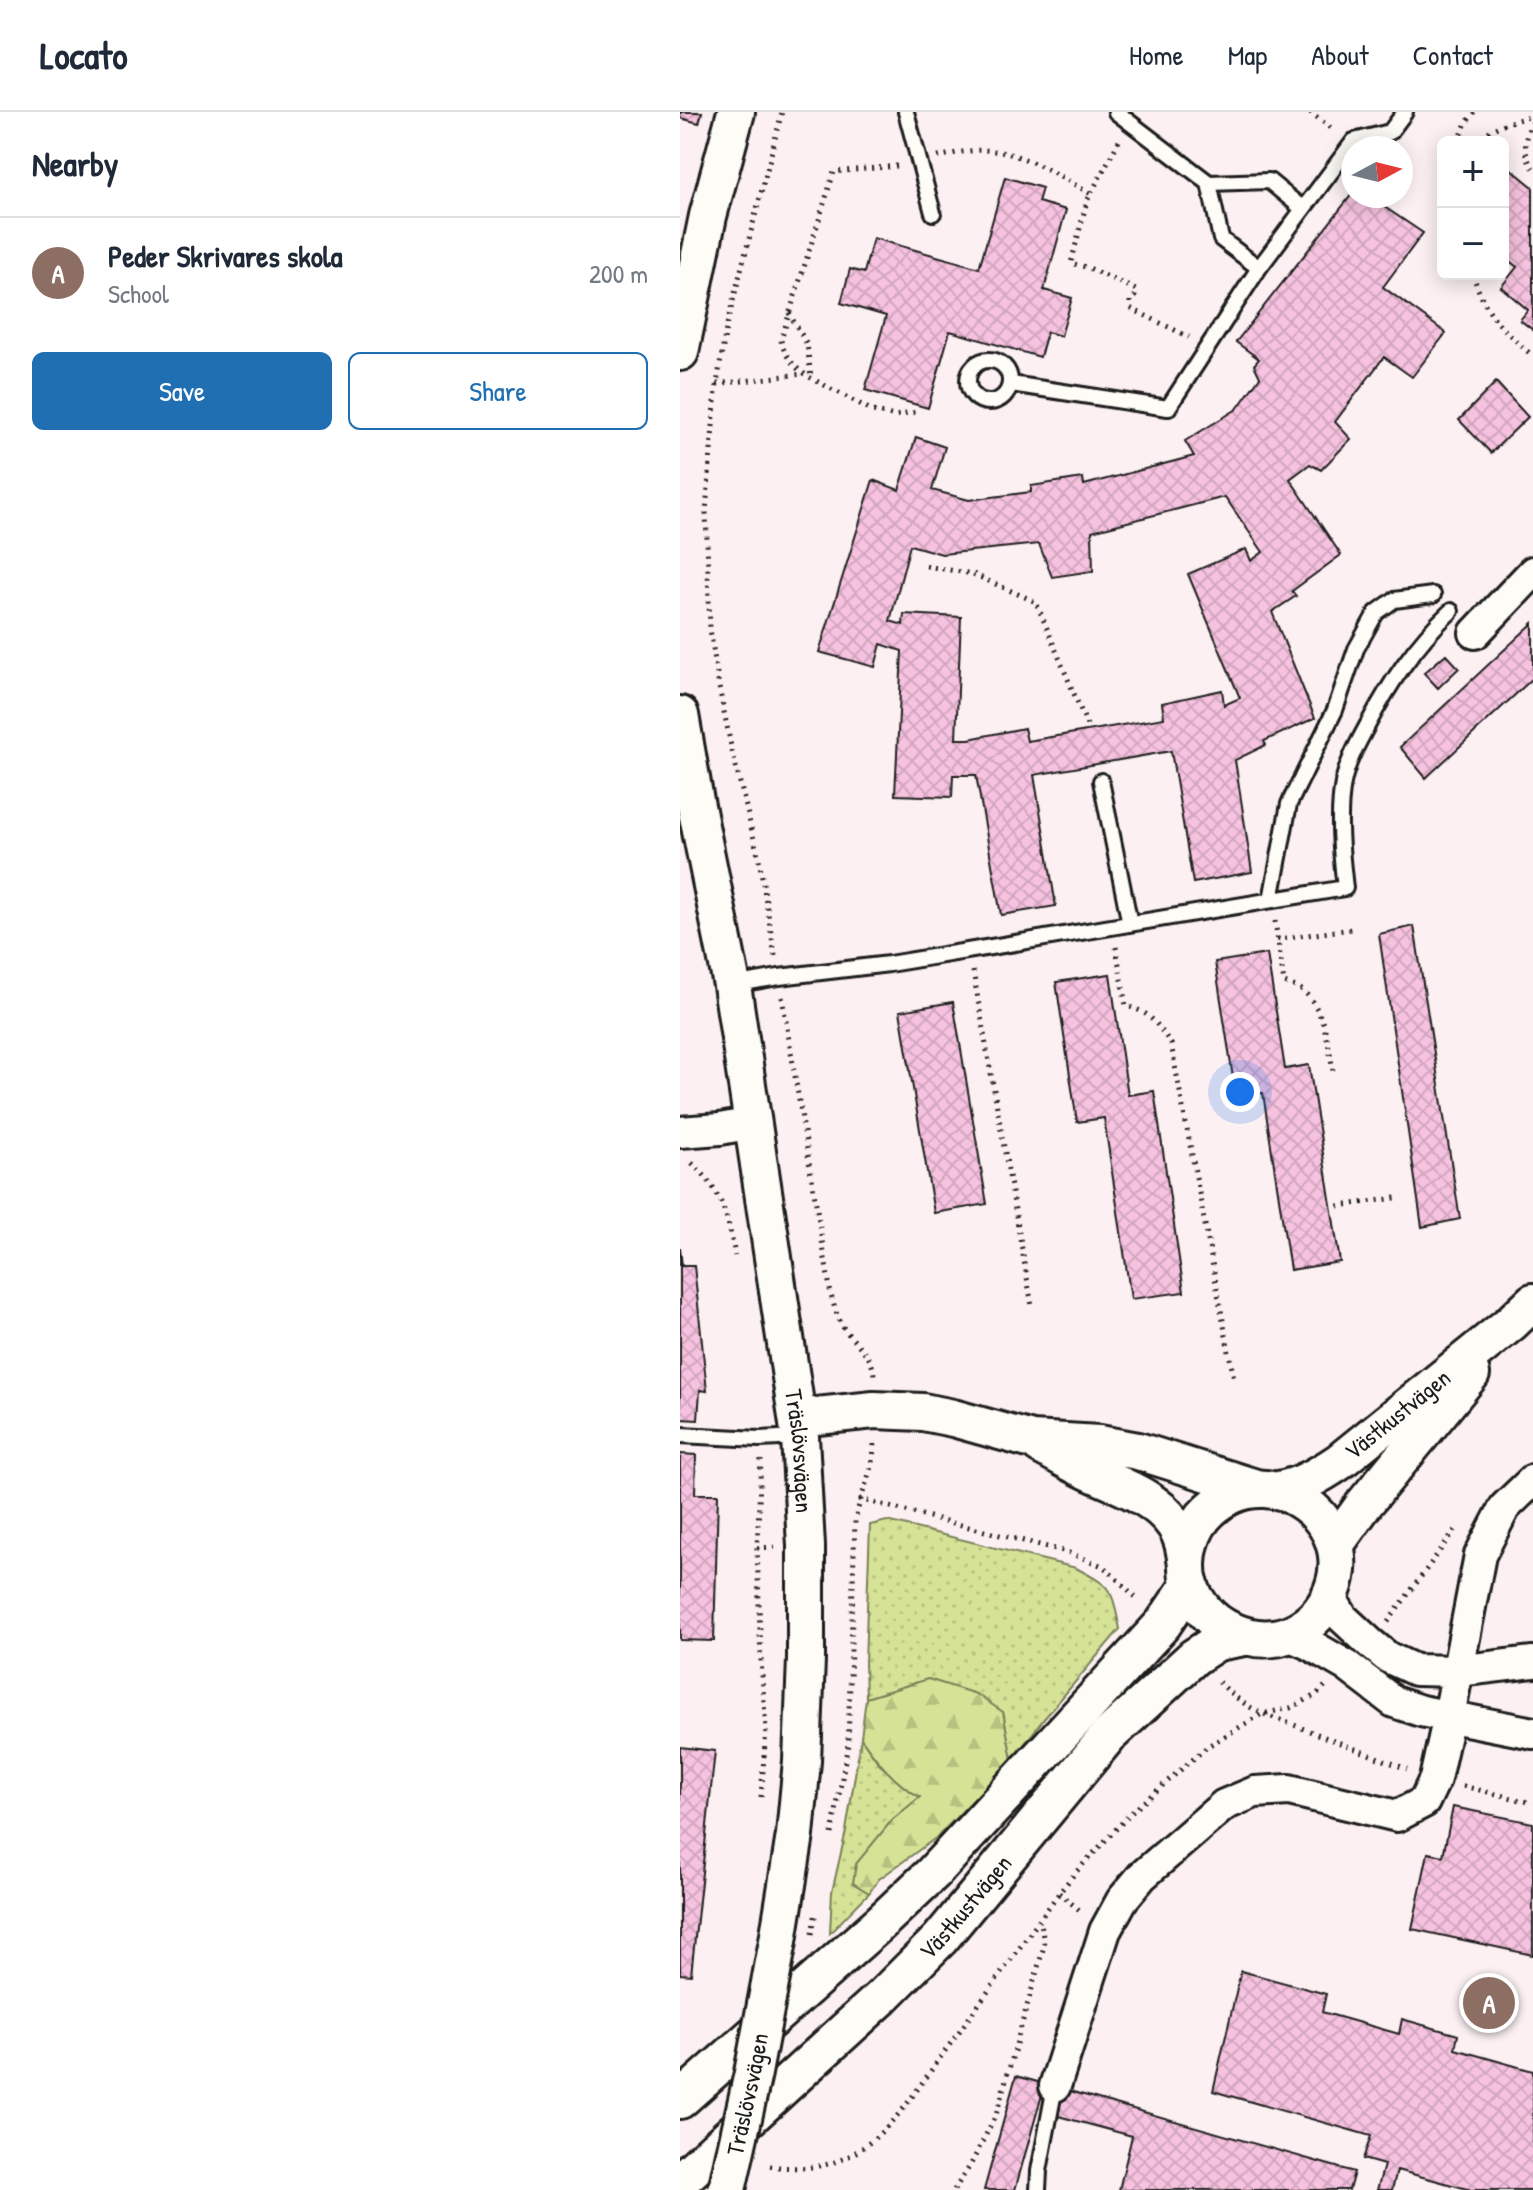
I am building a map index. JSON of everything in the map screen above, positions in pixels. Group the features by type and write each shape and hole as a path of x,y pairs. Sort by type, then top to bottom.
{"street":[{"path":"680,352 708,216 736,112"},
{"path":"1475,633 1533,572"},
{"name":"Träslövsvägen","path":"680,715 732,985 799,1427 806,1546 806,1659 795,1835 753,2073 727,2190"},
{"path":"685,1146 720,1129 752,1123"},
{"name":"Västkustvägen","path":"1269,1489 1315,1478 1339,1462 1522,1313"},
{"name":"Västkustvägen","path":"1335,1545 1365,1503 1522,1313"},
{"path":"799,1427 874,1410 923,1412 1032,1440 1099,1444 1138,1451 1298,1497 1327,1526 1335,1545 1337,1572 1330,1597 1305,1626 1288,1635 1266,1639 1244,1637 1220,1626 1201,1608 1188,1574 1183,1540 1165,1513 1121,1486 1032,1440"},
{"path":"1055,2086 1105,1931 1122,1900 1142,1876 1224,1805 1255,1792 1289,1790 1397,1816 1424,1802 1435,1779 1480,1555 1505,1507 1533,1480"},
{"path":"1188,1574 1189,1546 1196,1528 1208,1512 1222,1500 1240,1492 1269,1489"},
{"name":"Västkustvägen","path":"680,2100 933,1873 1163,1624 1188,1574"},
{"path":"1330,1597 1343,1618 1387,1657 1415,1670 1457,1671 1533,1662"},
{"path":"1288,1635 1347,1666 1394,1702 1421,1711 1533,1733"},
{"name":"Västkustvägen","path":"680,2181 882,1997 940,1939 1108,1736 1194,1657 1217,1642 1244,1637"}],"lane":[{"path":"906,112 933,213"},
{"path":"1116,112 1209,183 1269,181 1303,209"},
{"path":"1011,384 1168,408 1259,268 1354,141 1390,132 1405,112"},
{"path":"1209,183 1221,239 1259,268"},
{"path":"1271,900 1289,804 1335,710 1356,649 1376,613 1394,600 1433,595"},
{"path":"732,985 889,964 1345,888 1341,860 1342,796 1343,781 1354,751 1392,680 1430,630 1451,611"},
{"path":"1101,781 1130,924"},
{"path":"680,1435 760,1439 799,1427"},
{"path":"1038,2190 1055,2086"}],"path":[{"path":"782,112 726,328 710,447 706,511 710,629 719,687 759,859 831,1295 844,1328 866,1352 874,1368 874,1456 855,1521 848,1744 830,1843"},
{"path":"1461,136 1474,112"},
{"path":"1483,136 1507,122 1533,119"},
{"path":"1533,119 1527,130 1525,147 1528,162 1533,168"},
{"path":"1129,122 1087,201 1071,263 1136,290 1130,300 1130,308 1208,346"},
{"path":"917,412 895,416 873,411 803,374 783,350 781,340 789,312 834,172 895,166 963,152 993,150 1022,158 1091,194"},
{"path":"1475,280 1485,305 1499,326 1533,356"},
{"path":"789,312 807,344 811,378"},
{"path":"717,384 803,374"},
{"path":"926,566 973,574 1036,602 1089,730"},
{"path":"1271,900 1284,983 1302,990 1315,1008 1327,1035 1333,1071"},
{"path":"1113,927 1126,1006 1142,1010 1155,1021 1171,1044 1234,1379"},
{"path":"1277,939 1352,929"},
{"path":"969,951 1032,1306"},
{"path":"685,1146 720,1196 738,1269"},
{"path":"1338,1206 1396,1198"},
{"path":"760,1439 762,1467 757,1548 766,1730 761,1802"},
{"path":"816,1912 819,1898"},
{"path":"954,2190 996,2115 1044,1946 1041,1918"}],"green space":[{"path":"887,1521 1076,1568 1098,1580 1109,1591 1120,1629 1012,1760 1003,1712 928,1679 866,1698 870,1525"},
{"path":"928,1679 976,1694 1003,1712 1012,1760 937,1837 879,1879 869,1893 853,1883 856,1864 892,1820 920,1797 887,1771 861,1738 866,1698"},
{"path":"861,1738 880,1765 920,1797 892,1820 853,1883 869,1893 830,1933 832,1892 846,1831"}],"building":[{"path":"680,112 702,112 699,123 680,118"},
{"path":"1511,169 1533,187 1533,330 1520,320 1528,310 1501,287 1517,267 1509,261"},
{"path":"1005,177 1042,188 1038,202 1066,210 1044,290 1072,298 1061,336 1047,332 1040,357 950,331 928,408 865,390 886,316 841,303 850,269 864,273 873,238 979,268"},
{"path":"1341,208 1386,208 1423,233 1383,287 1446,333 1412,377 1384,357 1335,422 1351,439 1321,470 1310,464 1290,479 1341,555 1292,591 1296,596 1272,612 1315,718 1264,741 1266,745 1235,760 1252,872 1193,883 1171,751 1034,775 1056,906 1001,915 976,775 953,775 952,797 895,795 902,651 881,644 875,667 819,652 873,480 899,490 916,437 945,447 932,490 969,500 1031,492 1031,486 1083,478 1084,485 1194,456 1185,441 1237,409 1260,377 1254,365 1259,359 1236,342","holes":["1225,497 1263,552 1251,561 1246,549 1188,574 1240,698 1224,705 1222,690 1162,703 1164,718 1027,741 1024,728 956,739 961,617 904,614 903,625 890,621 910,545 942,554 1039,544 1052,577 1093,571 1092,531"]},
{"path":"1496,382 1528,417 1491,453 1459,420"},
{"path":"1533,623 1533,678 1426,778 1400,747"},
{"path":"1446,654 1459,668 1438,688 1424,673"},
{"path":"1414,926 1460,1219 1422,1227 1379,934"},
{"path":"1267,954 1285,1069 1309,1065 1340,1262 1290,1270 1263,1093 1236,1097 1215,962"},
{"path":"1110,974 1128,1095 1154,1091 1184,1292 1131,1299 1104,1118 1077,1122 1056,982"},
{"path":"953,1002 987,1204 934,1213 900,1011"},
{"path":"680,1247 682,1266 694,1266 707,1391 700,1390 698,1420 680,1419"},
{"path":"680,1454 696,1455 695,1494 718,1494 714,1641 680,1640"},
{"path":"680,1747 715,1751 691,1975 680,1974"},
{"path":"1453,1807 1533,1823 1533,1955 1412,1929 1428,1853 1443,1856"},
{"path":"1241,1971 1326,1994 1322,2012 1399,2034 1402,2019 1458,2035 1455,2049 1533,2071 1533,2190 1471,2190 1397,2170 1392,2190 1377,2190 1384,2165 1363,2159 1371,2136 1213,2091"},
{"path":"1016,2076 1045,2084 1015,2190 984,2190"},
{"path":"1063,2089 1354,2172 1349,2190 1119,2190 1132,2136 1058,2116"}],"place":[{"name":"Peder Skrivares skola","path":"1489,2003"}]}
